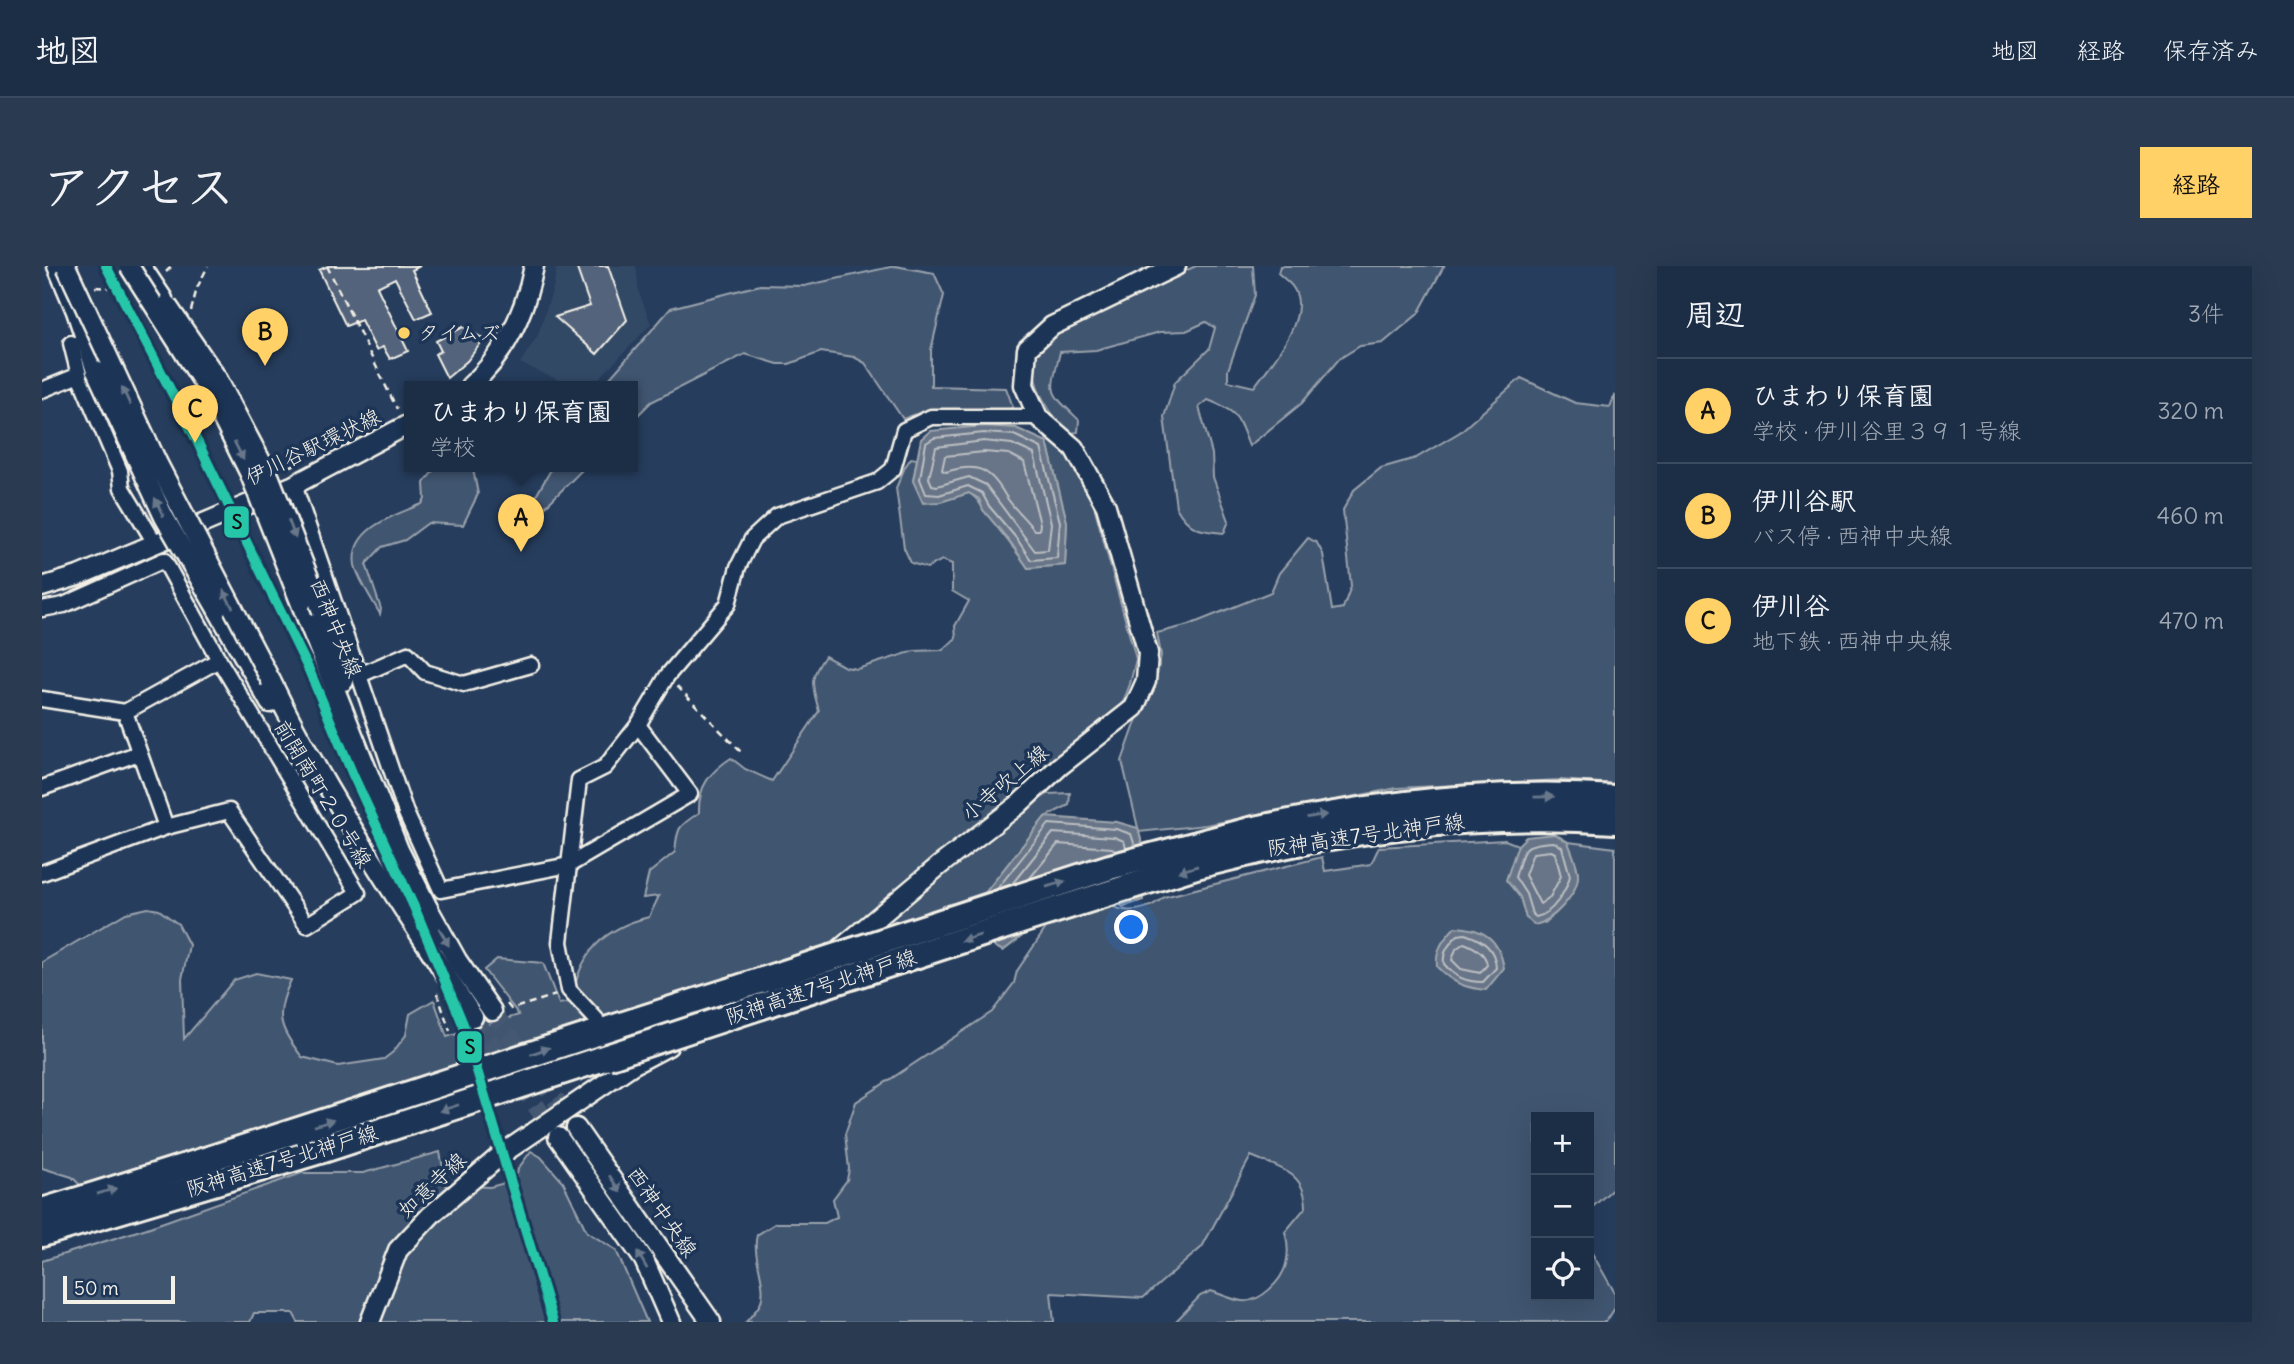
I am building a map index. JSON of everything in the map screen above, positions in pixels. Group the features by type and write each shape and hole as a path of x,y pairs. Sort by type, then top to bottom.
{"highway":[{"name":"阪神高速7号北神戸線","path":"42,1234 323,1150 1196,866 1309,817 1474,798 1615,798"},
{"name":"阪神高速7号北神戸線","path":"42,1211 328,1122 576,1038 1110,867 1252,841 1314,839 1476,819 1615,821"}],"street":[{"path":"57,266 76,311 87,373 120,471 122,488 155,543"},
{"path":"66,266 158,464 299,738 375,865"},
{"name":"西神中央線","path":"129,266 208,390 249,472 399,850 457,960 492,1011"},
{"path":"141,266 217,379 270,478 323,611 384,812"},
{"path":"476,381 486,372 510,337 528,296 534,266"},
{"name":"小寺吹上線","path":"632,1065 822,964 940,865 1018,805 1060,766 1134,708 1146,681 1148,653 1106,506 1074,449 1038,417 1024,385 1027,349 1052,326 1176,266"},
{"path":"71,343 164,517 277,715 473,1017"},
{"path":"42,390 87,373"},
{"path":"596,1019 569,990 560,942 579,780 605,767 638,725 667,676 728,604 738,567 752,539 777,516 877,482 892,469 904,430 931,417 1038,417"},
{"name":"伊川谷駅環状線","path":"42,587 78,576 294,485 404,427"},
{"path":"294,485 406,813 441,890 569,865 690,794 638,725"},
{"name":"前開南町２０号線","path":"42,609 64,605 163,560 219,660 358,893 307,925 229,811 166,827 42,873"},
{"path":"360,675 408,654 425,672 464,684 531,665"},
{"path":"42,699 125,712 219,660"},
{"path":"125,712 166,827"},
{"path":"42,788 139,753"},
{"name":"如意寺線","path":"369,1322 398,1250 431,1214 502,1153 632,1065"},
{"name":"西神中央線","path":"576,1128 711,1322"},
{"name":"西神中央線","path":"558,1137 644,1260 671,1322"}],"path":[{"path":"191,319 191,303 208,266"},
{"path":"327,266 397,409"},
{"path":"86,286 134,290"},
{"path":"113,288 122,306"},
{"path":"275,456 292,466 346,436"},
{"path":"667,676 743,754"},
{"path":"511,1009 569,990"},
{"path":"437,992 450,1031"}],"shaded area":[{"path":"557,266 636,266 639,293 651,324 597,381 561,381 520,363 538,335 554,285"},
{"path":"895,266 934,273 944,295 931,350 931,386 1006,388 1013,407 1004,412 924,411 903,419 865,363 854,357 821,352 789,364 778,364 745,354 651,402 638,415 638,381 607,381 671,308 760,285 804,286"},
{"path":"1196,266 1253,266 1255,295 1228,370 1228,381 1254,387 1286,341 1297,313 1298,301 1294,289 1278,273 1280,266 1444,266 1418,314 1383,343 1360,346 1339,359 1302,403 1249,446 1236,416 1226,408 1208,400 1199,407 1212,454 1213,477 1229,521 1224,533 1196,528 1176,507 1164,417 1175,382 1209,349 1215,328 1206,322 1186,331 1160,332 1096,350 1060,352 1054,376 1054,390 1061,402 1079,420 1078,432 1067,434 1052,415 1040,394 1034,371 1040,346 1053,330"},
{"path":"1521,378 1575,403 1610,407 1615,395 1615,784 1560,780 1397,788 1206,825 1139,832 1122,761 1137,719 1154,690 1161,655 1157,633 1189,625 1271,592 1279,573 1308,538 1317,543 1323,554 1332,610 1343,608 1351,586 1343,510 1354,490 1381,468 1416,458 1460,432"},
{"path":"1045,434 1071,458 1093,502 1136,659 1121,708 843,940 541,1040 80,1185 72,1177 42,1168 42,962 126,913 148,908 159,910 178,924 189,945 182,979 184,1039 234,980 256,973 291,980 281,1012 288,1037 302,1057 338,1066 384,1059 406,1035 410,1014 434,1000 447,1037 519,1015 484,970 497,959 543,963 559,1004 572,1002 580,970 596,946 618,928 649,917 659,896 643,898 649,873 675,852 680,828 699,813 703,787 711,774 731,758 745,769 772,781 819,711 813,682 825,656 845,667 857,669 914,651 943,650 956,638 955,626 969,601 952,591 952,564 942,560 927,568 911,563 904,548 896,488 911,458 917,459 913,481 940,502 969,493 973,496 1028,568 1065,565 1067,522"},
{"path":"432,472 474,472 478,494 463,525 428,523 405,540 382,547 366,564 381,609 380,614 357,571 355,552 359,541 376,525 422,504 425,499 424,483"},
{"path":"550,472 580,472 536,516 528,510"},
{"path":"1070,793 1069,805 1045,817 986,892 879,929 1007,819 1048,794"},
{"path":"1505,840 1518,845 1507,880 1520,897 1526,918 1545,923 1566,902 1577,882 1577,867 1568,842 1615,848 1615,1187 1594,1206 1594,1112 1531,1112 1531,1301 1594,1301 1594,1257 1615,1293 1615,1308 1606,1322 1175,1322 1200,1296 1211,1291 1249,1301 1269,1290 1284,1271 1288,1252 1285,1232 1306,1207 1304,1195 1296,1178 1289,1172 1251,1156 1202,1247 1143,1298 1051,1293 1054,1322 746,1322 759,1306 762,1296 756,1252 757,1235 776,1223 825,1223 837,1217 833,1199 847,1180 849,1169 845,1134 856,1102 992,1012 1014,983 1017,971 1046,928 1112,906 1125,910 1140,909 1153,905 1164,897 1322,857 1325,871 1371,864 1379,847"},
{"path":"531,1151 541,1157 563,1182 587,1232 616,1250 647,1322 298,1322 293,1313 254,1313 250,1322 42,1322 42,1261 147,1228 302,1173 363,1173 440,1152 446,1185 490,1187 516,1180 518,1169"}],"water":[{"path":"984,426 1016,428 1047,442 1067,522 1065,565 1028,568 983,510 979,499 969,493 940,502 923,503 913,481 921,439 930,431"},
{"path":"1045,817 1117,822 1138,828 1142,843 1143,900 1123,907 1106,895 1048,916 1003,951 958,927"},
{"path":"1555,834 1568,842 1577,867 1577,883 1569,899 1556,913 1535,925 1526,918 1520,897 1506,880 1518,845 1526,837"},
{"path":"1455,927 1482,933 1494,943 1502,958 1504,968 1486,990 1459,984 1437,967 1439,950"}],"building":[{"path":"328,266 420,266 412,270 432,312 416,319 395,278 377,287 408,351 390,359 383,347 376,350 361,320 346,326 319,270"},
{"path":"576,266 608,266 627,320 597,354 555,317 590,306"},
{"path":"463,327 484,339 467,361 447,378 435,354 441,351 436,341"}],"tunnel":[{"path":"492,1011 576,1128"},
{"path":"473,1017 556,1134"}],"transit line":[{"name":"S","path":"106,266 197,441 309,670 353,775 415,909 463,1024 553,1322"}],"place":[{"name":"タイムズ","path":"404,333"},
{"name":"伊川谷駅","path":"265,366"},
{"name":"伊川谷","path":"195,443"},
{"name":"ひまわり保育園","path":"521,552"}]}
